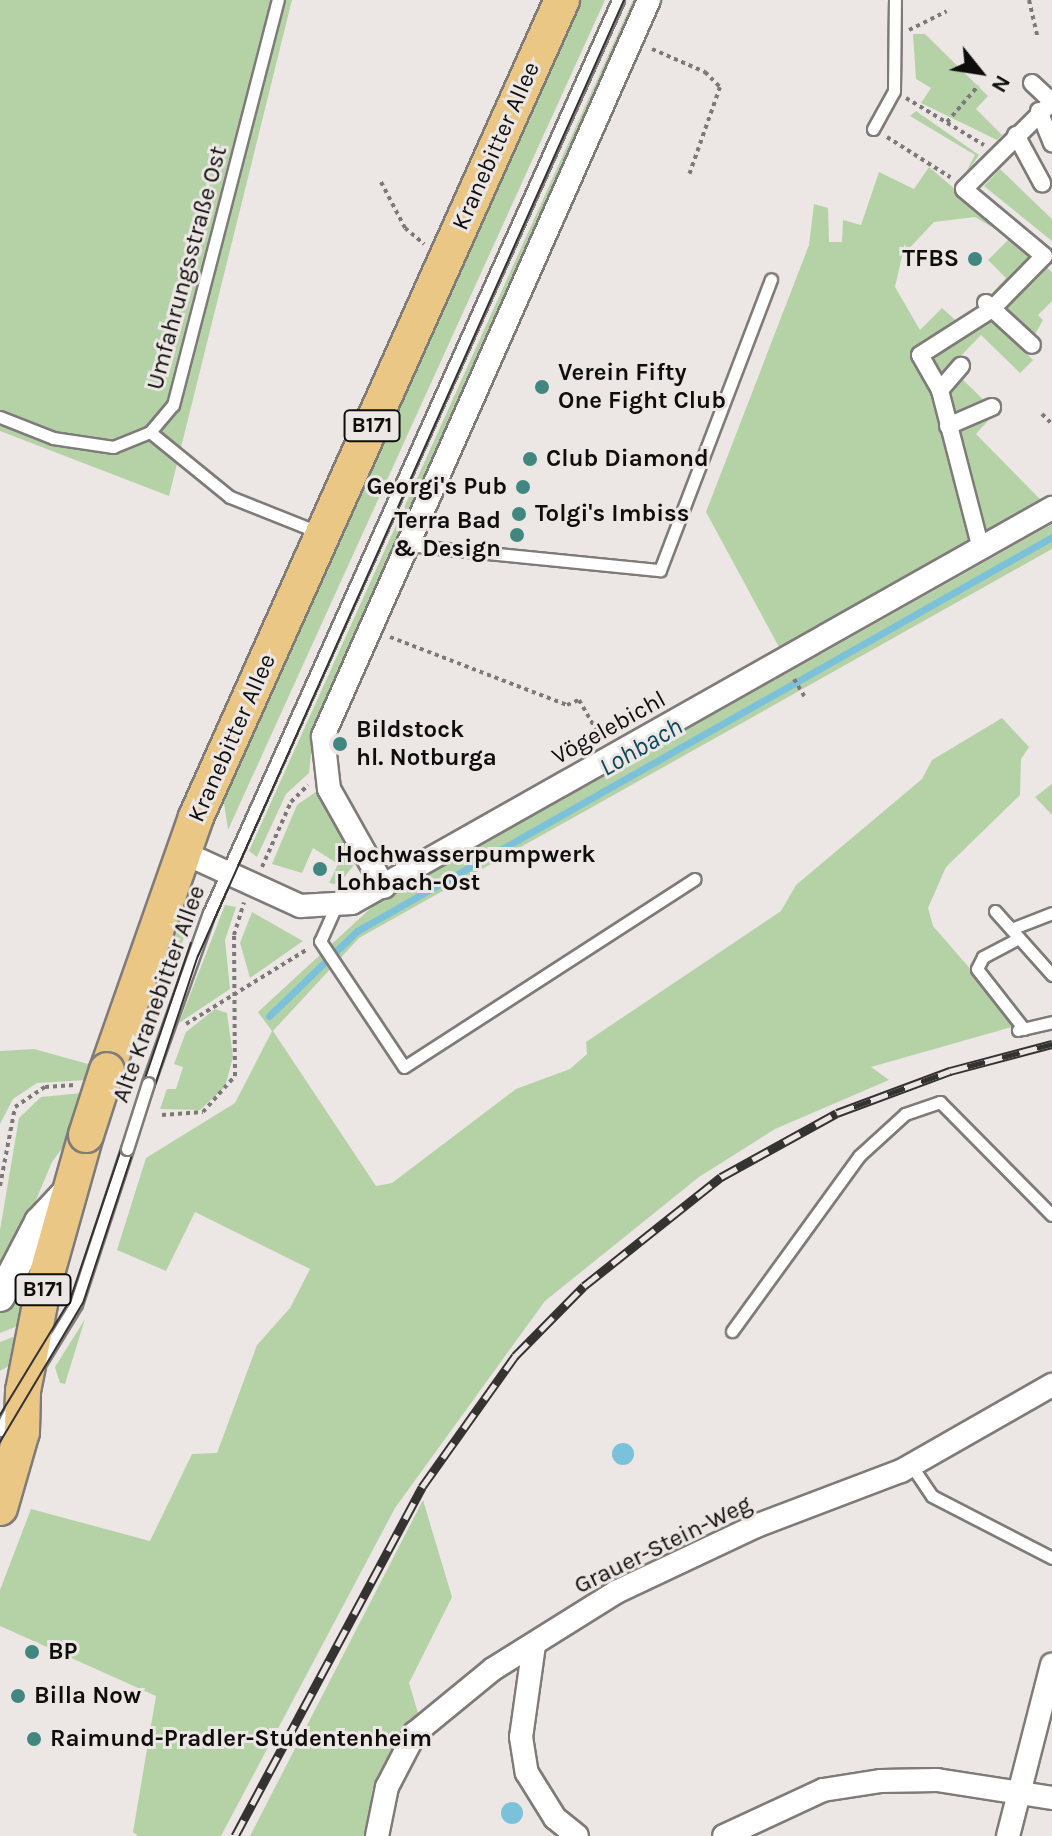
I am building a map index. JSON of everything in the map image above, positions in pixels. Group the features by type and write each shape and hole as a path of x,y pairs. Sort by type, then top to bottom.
{"main road":[{"name":"Kranebitter Allee","path":"0,1508 22,1432 11,1392 86,1135 96,1078 182,852 562,0"}],"street":[{"path":"384,887 321,763 328,722 649,0"},
{"path":"1032,83 1047,104 1052,143"},
{"path":"981,549 940,390 920,355 1048,259 964,189 1047,104"},
{"path":"1016,135 1042,183"},
{"path":"989,305 1015,309"},
{"path":"989,305 1032,345"},
{"path":"940,390 961,366"},
{"path":"948,426 992,407"},
{"name":"Vögelebichl","path":"182,852 300,906 335,908 384,887 611,755 1052,508"},
{"path":"0,1297 39,1222 68,1191"},
{"name":"Grauer-Stein-Weg","path":"377,1836 387,1787 420,1725 534,1645 616,1592 714,1545 911,1465 1052,1385"},
{"path":"534,1645 521,1737 527,1773 555,1818 577,1836"},
{"path":"1008,1836 1022,1793 1052,1665"},
{"path":"724,1836 823,1790 866,1783 937,1780 1052,1798"}],"lane":[{"name":"Umfahrungsstraße Ost","path":"150,432 184,383 278,0"},
{"name":"Alte Kranebitter Allee","path":"0,1430 11,1392 76,1304 148,1083 227,872 618,0"},
{"path":"873,129 894,91 895,0"},
{"path":"407,545 660,570 771,279"},
{"path":"0,417 88,446 124,445 150,432 230,497 323,533"},
{"path":"335,908 320,941 338,963 404,1067 695,879"},
{"path":"995,911 1052,975"},
{"path":"1052,913 1015,933 983,957 977,969 1020,1030 1052,1022"},
{"path":"732,1331 859,1156 905,1114 940,1102 1052,1215"},
{"path":"911,1465 932,1496 1052,1558"}],"path":[{"path":"1029,0 1037,35"},
{"path":"894,29 912,30 947,11"},
{"path":"632,40 718,83 719,103 689,175"},
{"path":"947,122 978,86"},
{"path":"894,91 999,152"},
{"path":"873,129 938,163 964,189"},
{"path":"381,182 405,228 447,257"},
{"path":"1042,414 1052,424"},
{"path":"369,629 567,705 579,700 611,755"},
{"path":"791,674 803,695"},
{"path":"182,1030 320,941"},
{"path":"162,1115 195,1116 231,1086 238,1066 233,998"},
{"path":"0,1186 15,1107 45,1087 96,1078"}],"green space":[{"path":"0,0 292,0 169,496 0,431"},
{"path":"576,0 605,0 228,830 223,796"},
{"path":"633,0 641,0 313,733 309,773 286,794 257,857 249,851"},
{"path":"913,34 925,34 988,96 976,109 1002,135 997,140 921,103 931,88 916,79"},
{"path":"916,111 979,155 962,180 975,155 910,116"},
{"path":"929,167 1052,272 1052,301 1038,315 1043,320 1025,352 1033,360 1020,373 981,335 956,361 960,377 996,412 976,434 1040,499 779,647 706,512 809,245 814,204 828,208 829,242 842,242 843,220 861,225 879,172 914,189","holes":["975,217 1010,238 988,260 1006,278 962,326 942,308 920,330 895,287 902,256 934,222"]},
{"path":"1000,169 1052,219 1052,241 984,186"},
{"path":"1052,524 1052,549 359,938 273,1031 376,1186 392,1183 516,1089 570,1069 587,1054 586,1042 781,911 796,885 922,779 932,760 1002,718 1029,747 1021,759 1020,795 946,867 928,908 933,926 1019,1025 871,1067 889,1080 775,1129 699,1177 545,1301 395,1508 221,1836 138,1836 133,1832 156,1696 0,1626 0,1590 31,1509 150,1541 192,1454 217,1453 257,1345 290,1308 310,1269 195,1212 166,1271 117,1250 146,1158 235,1103 272,1031 258,1012 373,906"},
{"path":"1052,784 1052,815 1035,797"},
{"path":"317,791 357,861 338,885 329,883 338,864 313,848 302,873 272,864 297,805"},
{"path":"225,905 236,907 225,940 230,989 179,1023"},
{"path":"193,911 154,1026 146,1024 175,935"},
{"path":"252,912 303,941 250,978 240,943"},
{"path":"215,1009 227,1013 233,1057 225,1087 200,1110 160,1109 167,1089 176,1089 183,1067 174,1064 186,1032"},
{"path":"34,1049 92,1065 87,1080 37,1083 13,1099 0,1124 0,1051"},
{"path":"82,1093 72,1135 52,1162 0,1286 0,1230 19,1118 41,1097"},
{"path":"24,1286 20,1325 0,1333 0,1310"},
{"path":"85,1319 65,1384 60,1383 55,1367"},
{"path":"18,1335 14,1363 0,1371 0,1342"},
{"path":"423,1500 452,1597 409,1683 418,1713 372,1790 367,1836 250,1836"}],"water":[{"path":"623,1443 631,1446 634,1454 631,1462 623,1465 615,1462 612,1454 615,1446"},
{"path":"512,1802 520,1805 523,1813 520,1821 512,1824 504,1821 501,1813 504,1805"}],"waterway":[{"name":"Lohbach","path":"269,1016 357,931 1052,537"}],"tram line":[{"path":"0,1442 83,1303 198,956 624,0"},
{"path":"0,1415 70,1300 191,943"}],"railway":[{"path":"235,1836 422,1487 515,1356 584,1286 721,1177 837,1113 950,1071 1052,1044"}],"place":[{"name":"TFBS","path":"975,259"},
{"name":"Verein Fifty One Fight Club","path":"542,387"},
{"name":"Club Diamond","path":"530,459"},
{"name":"Georgi's Pub","path":"523,487"},
{"name":"Tolgi's Imbiss","path":"519,514"},
{"name":"Terra Bad & Design","path":"517,535"},
{"name":"Bildstock hl. Notburga","path":"340,744"},
{"name":"Hochwasserpumpwerk Lohbach-Ost","path":"320,869"},
{"name":"BP","path":"32,1652"},
{"name":"Billa Now","path":"18,1696"},
{"name":"Raimund-Pradler-Studentenheim","path":"34,1739"}]}
